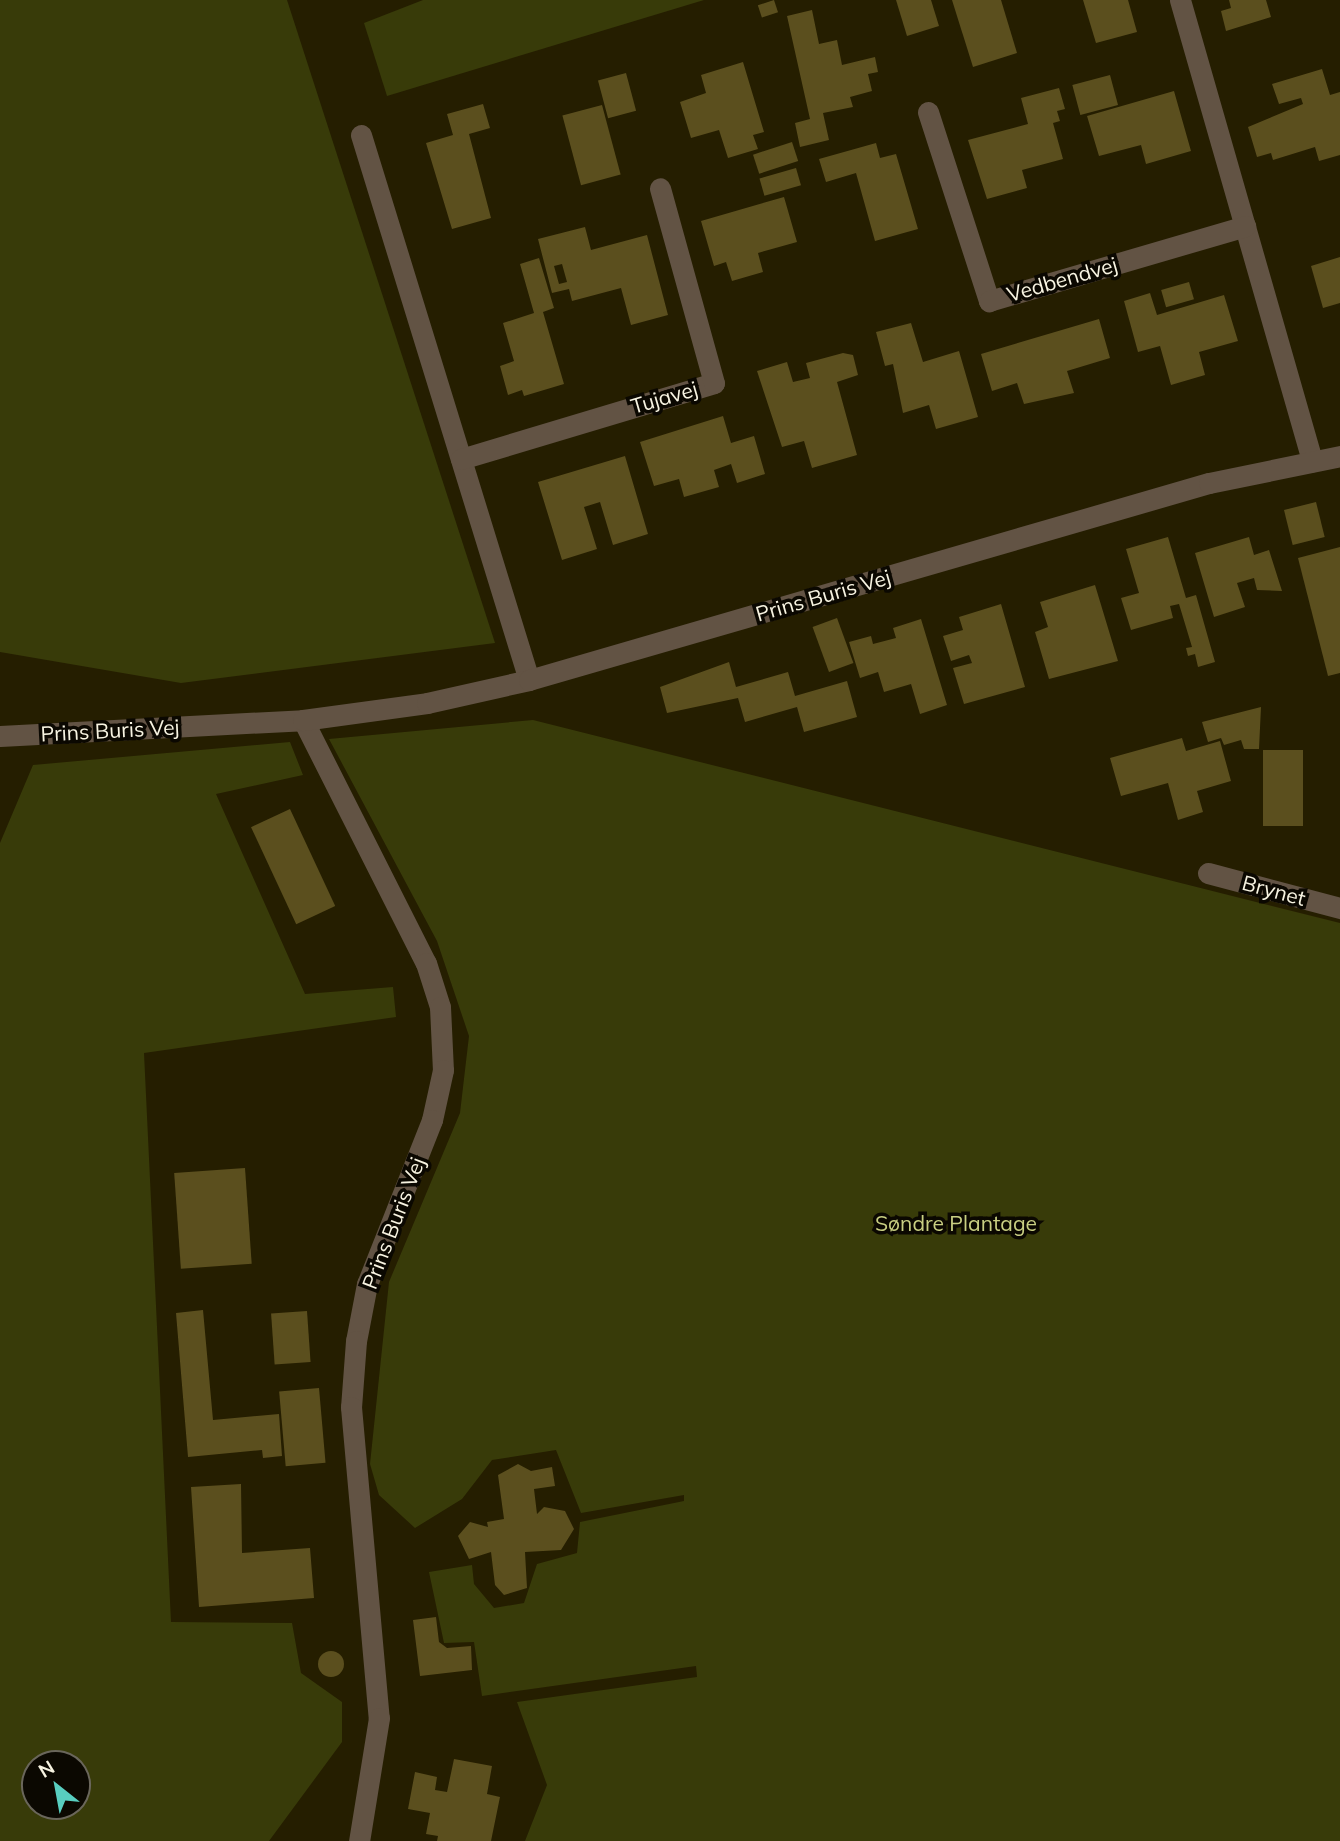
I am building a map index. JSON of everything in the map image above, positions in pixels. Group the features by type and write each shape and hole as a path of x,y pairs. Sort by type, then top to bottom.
{"street":[{"path":"1180,0 1312,461"},
{"name":"Vedbendvej","path":"928,112 989,301 1245,226"},
{"path":"361,135 529,680"},
{"name":"Tujavej","path":"461,458 714,383 660,188"},
{"name":"Prins Buris Vej","path":"0,736 303,720 529,680 1209,483 1340,456"},
{"name":"Prins Buris Vej","path":"303,720 426,963 441,1020 443,1070 432,1120 368,1284 356,1341 351,1407 379,1718 359,1841"},
{"name":"Brynet","path":"1208,873 1340,908"}],"green space":[{"path":"0,0 287,0 495,643 181,683 0,652"},
{"path":"423,0 704,0 387,96 364,23"},
{"name":"Søndre Plantage","path":"533,720 1340,923 1340,1841 525,1841 547,1785 517,1702 697,1677 696,1666 482,1696 474,1642 444,1643 429,1572 472,1565 474,1584 494,1608 524,1603 537,1564 577,1553 580,1522 684,1501 684,1495 581,1513 556,1450 492,1460 462,1499 415,1528 379,1495 370,1464 389,1282 460,1113 469,1036 437,941 329,739"},
{"path":"290,742 303,775 216,794 305,994 393,987 396,1017 144,1053 171,1622 292,1623 301,1673 342,1702 342,1742 269,1841 0,1841 0,843 33,765"}],"building":[{"path":"774,0 778,12 762,18 758,5"},
{"path":"896,0 931,0 939,26 907,36"},
{"path":"952,0 1001,0 1017,53 973,67"},
{"path":"1083,0 1128,0 1137,32 1096,43"},
{"path":"1229,0 1266,0 1271,17 1226,31 1221,11 1231,8"},
{"path":"812,10 819,44 837,40 842,65 875,57 878,72 868,74 872,91 850,97 853,107 823,113 829,140 800,147 795,123 810,119 787,16"},
{"path":"743,62 764,132 753,135 758,149 728,158 719,130 691,138 680,102 706,93 701,75"},
{"path":"1322,69 1330,95 1340,92 1340,155 1319,161 1315,147 1273,160 1271,153 1257,157 1248,127 1303,104 1301,98 1279,104 1272,84"},
{"path":"626,73 636,111 608,118 598,81"},
{"path":"1110,75 1118,105 1080,115 1072,85"},
{"path":"1059,88 1065,109 1057,111 1060,121 1053,123 1063,159 1022,170 1027,188 987,199 968,140 1028,124 1021,98"},
{"path":"1174,91 1191,151 1146,164 1141,145 1099,156 1087,116"},
{"path":"483,104 490,128 469,134 491,218 452,229 426,143 453,135 447,114"},
{"path":"602,105 621,175 581,185 562,116"},
{"path":"792,142 798,161 759,174 753,155"},
{"path":"876,143 880,158 896,154 918,229 875,241 856,173 826,182 819,159"},
{"path":"796,168 801,185 764,196 759,178"},
{"path":"784,197 797,242 758,253 763,272 732,281 726,262 714,266 701,221"},
{"path":"585,227 591,250 647,235 668,315 631,325 621,288 572,301 569,289 552,293 538,239","holes":["562,264 567,282 559,284 554,266"]},
{"path":"1340,257 1340,303 1323,308 1311,266"},
{"path":"539,258 554,308 543,312 564,384 524,396 522,390 508,395 500,366 514,361 503,323 534,313 520,264"},
{"path":"1189,282 1194,299 1166,307 1161,290"},
{"path":"1150,293 1157,315 1224,295 1238,341 1199,352 1205,375 1171,385 1160,346 1138,352 1124,301"},
{"path":"1099,319 1110,358 1067,371 1074,393 1024,404 1017,383 992,391 981,354"},
{"path":"911,323 923,362 959,351 978,417 936,429 929,405 903,413 893,364 885,366 876,332"},
{"path":"843,353 853,355 858,375 837,382 857,455 812,468 804,441 782,447 757,371 787,362 793,382 810,378 806,363"},
{"path":"723,416 731,443 754,436 765,474 737,483 731,464 714,470 719,487 684,497 679,479 654,486 640,442"},
{"path":"625,456 648,534 613,545 600,502 584,507 597,549 562,560 538,482"},
{"path":"1316,502 1325,537 1293,545 1284,510"},
{"path":"1168,537 1186,598 1196,595 1215,662 1198,667 1195,654 1188,656 1186,648 1192,647 1179,604 1170,606 1173,618 1131,630 1121,598 1139,593 1126,549"},
{"path":"1249,537 1254,555 1269,550 1282,591 1257,590 1254,578 1237,583 1245,607 1214,617 1195,553"},
{"path":"1340,547 1340,673 1328,676 1298,558"},
{"path":"1095,585 1118,661 1049,679 1035,632 1048,627 1040,602"},
{"path":"1001,604 1025,687 964,704 953,668 972,663 969,655 951,661 943,636 963,630 959,617"},
{"path":"837,618 853,663 829,672 813,627"},
{"path":"921,619 947,705 920,714 911,684 884,692 878,672 860,678 849,642 871,636 873,644 896,638 893,628"},
{"path":"729,662 736,687 788,672 795,696 847,681 857,717 804,732 797,707 745,722 738,698 667,713 660,687"},
{"path":"1261,707 1259,749 1244,749 1241,740 1224,745 1221,738 1208,742 1202,722"},
{"path":"1182,738 1186,751 1220,741 1231,781 1197,791 1203,812 1178,820 1168,783 1121,796 1110,758"},
{"path":"1263,750 1303,750 1303,826 1263,826"},
{"path":"290,809 335,906 296,924 251,827"},
{"path":"245,1168 252,1264 181,1269 174,1173"},
{"path":"203,1310 213,1420 279,1414 282,1456 263,1458 262,1450 188,1457 176,1313"},
{"path":"307,1311 311,1362 275,1364 271,1314"},
{"path":"319,1388 326,1463 286,1466 279,1391"},
{"path":"518,1464 531,1471 552,1467 555,1486 534,1489 537,1514 544,1507 565,1511 574,1529 561,1550 525,1552 527,1588 504,1595 495,1585 491,1552 469,1559 458,1536 470,1522 488,1527 487,1522 504,1519 498,1475"},
{"path":"241,1484 242,1553 310,1548 314,1598 199,1607 191,1487"},
{"path":"436,1617 439,1642 447,1648 471,1646 472,1670 420,1676 413,1620"},
{"path":"331,1651 340,1655 344,1664 340,1673 331,1677 322,1673 318,1664 322,1655"},
{"path":"454,1759 492,1766 487,1794 500,1797 491,1841 437,1841 438,1836 426,1834 430,1813 408,1809 415,1772 437,1777 435,1790 447,1792"}]}
